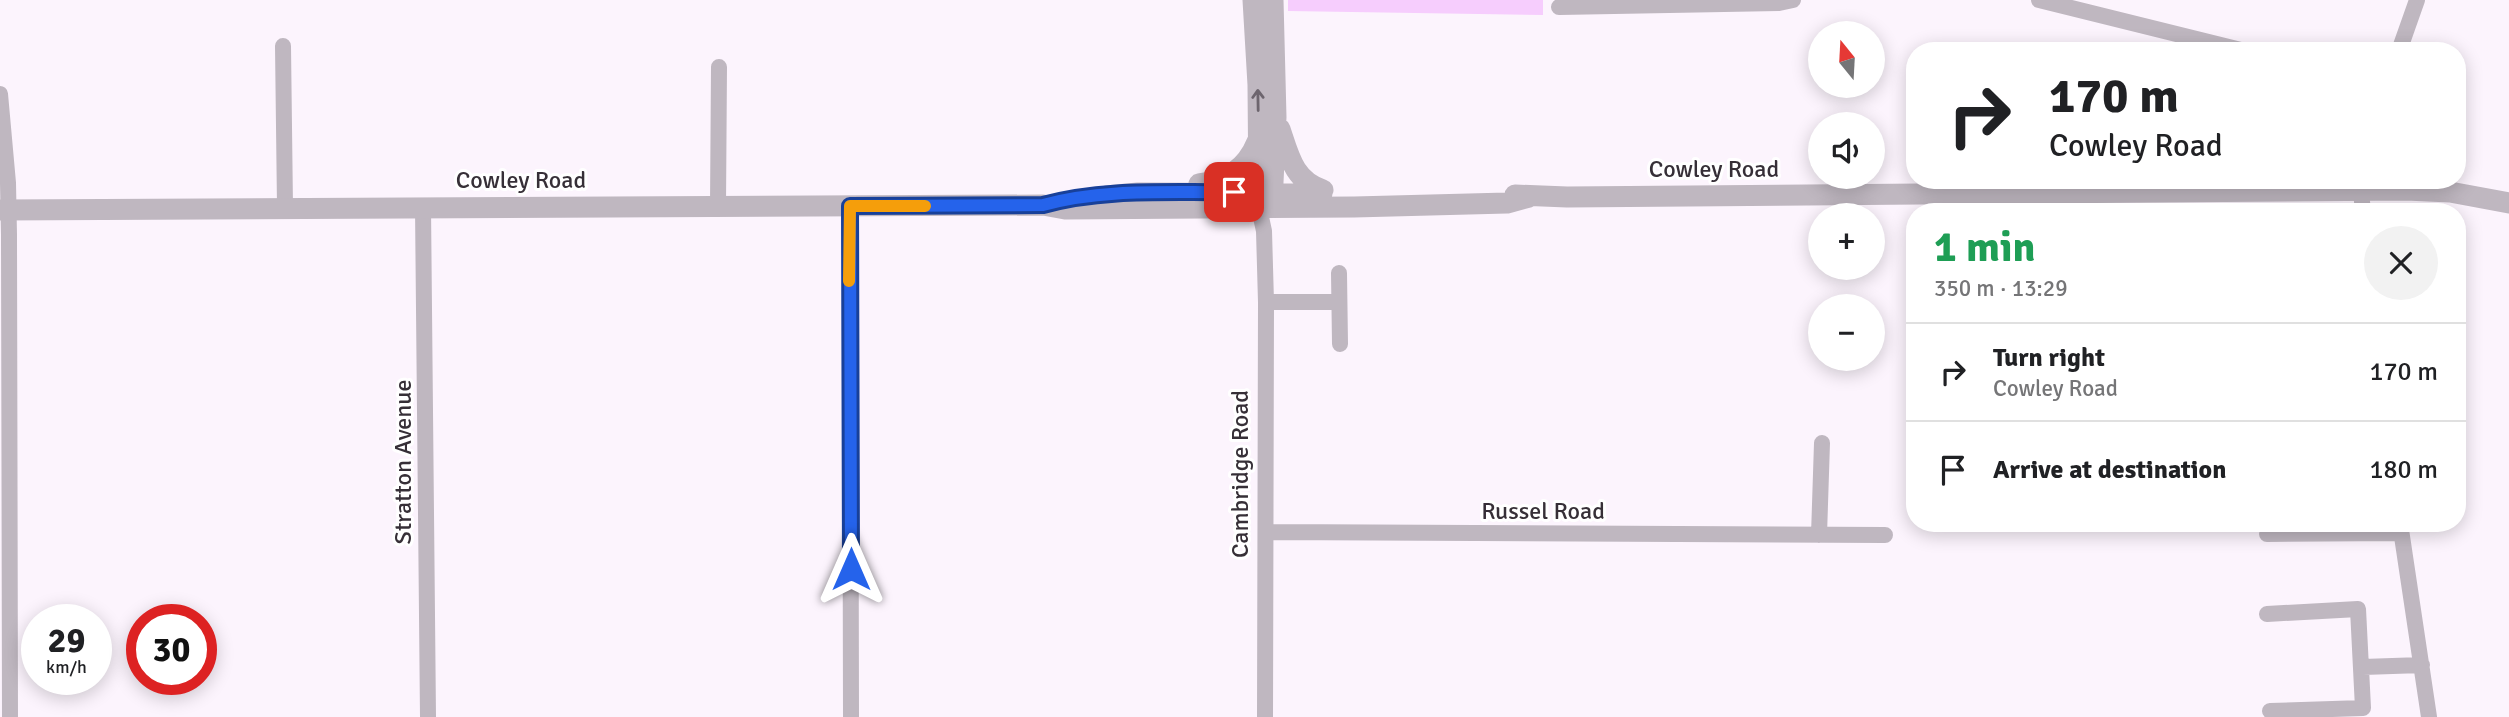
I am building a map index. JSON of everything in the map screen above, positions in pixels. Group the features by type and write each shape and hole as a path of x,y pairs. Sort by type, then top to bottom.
{"street":[{"name":"Cambridge Road","path":"1253,0 1259,138 1265,200"},
{"name":"Cambridge Road","path":"1265,717 1264,231 1265,200 1276,117 1273,0"},
{"path":"1559,7 1779,3 1793,0"},
{"path":"2039,0 2209,42"},
{"path":"2402,42 2417,0"},
{"path":"283,46 285,208"},
{"path":"718,205 719,67"},
{"path":"0,94 4,210 5,691 10,717"},
{"path":"1276,117 1295,171 1302,179 1321,190 1343,195"},
{"path":"1138,193 1203,184 1231,175 1248,159 1259,138"},
{"name":"Cowley Road","path":"4,210 718,205 1043,205 1065,209 1343,195 1506,193 1529,197 2362,201 2450,192 2500,200"},
{"name":"Cowley Road","path":"1043,205 1064,199 1138,193 1265,200 1507,203 1529,197"},
{"path":"850,206 851,717"},
{"name":"Stratton Avenue","path":"423,207 428,717"},
{"path":"1339,273 1340,344"},
{"path":"1266,302 1339,302"},
{"path":"1819,535 1822,443"},
{"name":"Russel Road","path":"1266,532 1885,535"},
{"path":"2267,534 2312,532"},
{"path":"2402,532 2429,717"},
{"path":"2267,614 2358,609 2362,667 2363,708 2270,711"},
{"path":"2362,667 2422,665"}],"shaded area":[{"path":"1288,0 1543,0 1543,15 1288,11"}],"slow traffic":[{"path":"849,281 850,206 925,206"}],"route":[{"path":"851,569 850,206 1043,205 1064,199 1138,193 1234,192"}]}
